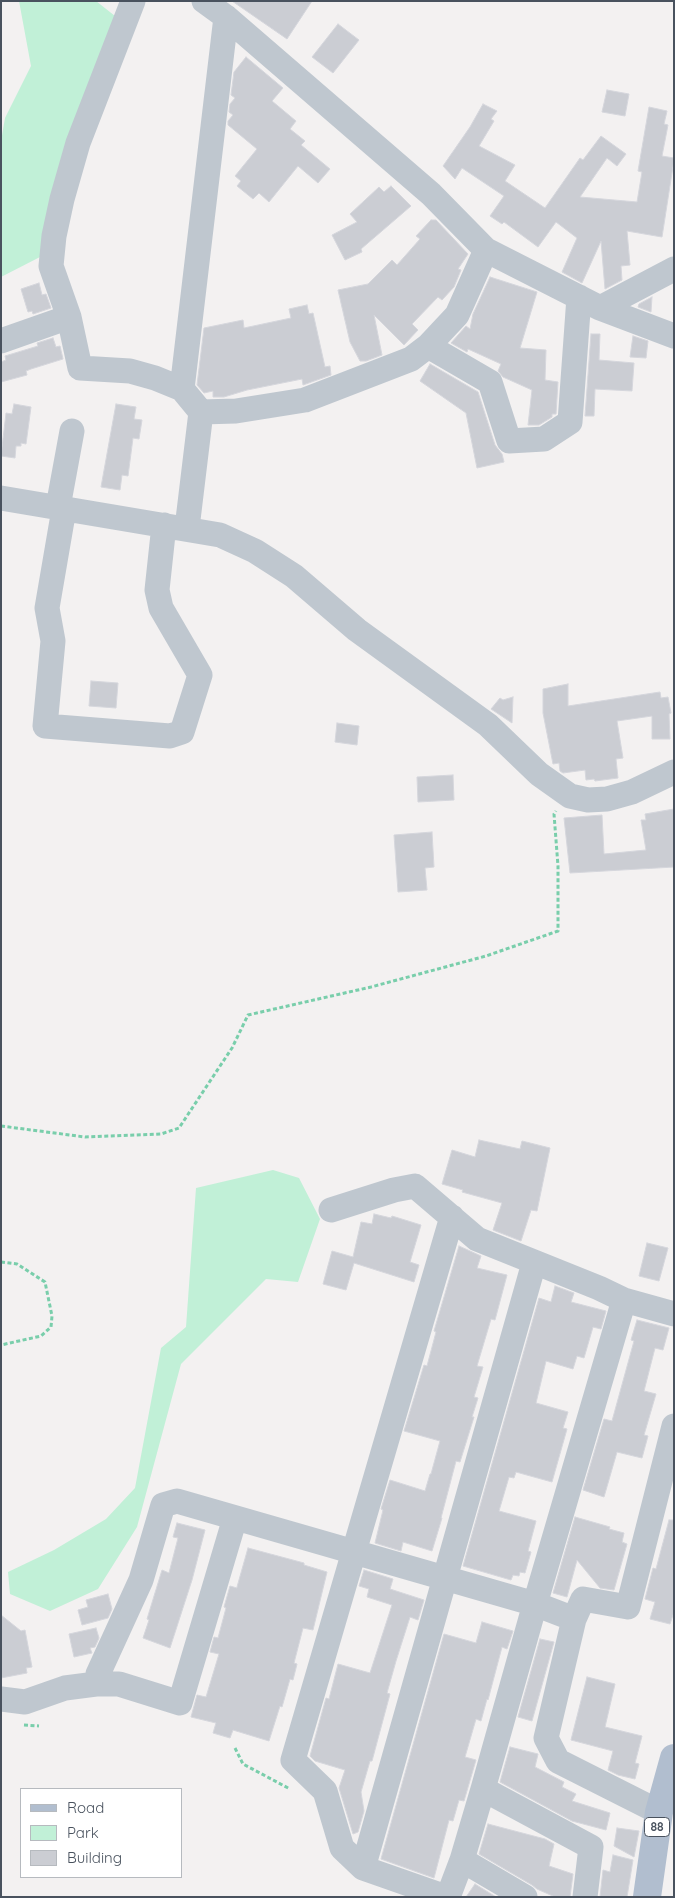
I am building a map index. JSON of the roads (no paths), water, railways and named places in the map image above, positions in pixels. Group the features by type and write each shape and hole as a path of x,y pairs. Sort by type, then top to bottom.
{"main road":[{"name":"88","path":"647,1897 659,1812 671,1786 674,1758"}],"street":[{"path":"133,1 78,143 62,198 54,236 51,266 69,317 80,368 130,371 154,378 182,389 201,412"},
{"path":"204,1 431,194 486,250 589,302 674,336"},
{"path":"182,389 226,18"},
{"path":"201,412 236,411 305,400 411,359 428,346 457,315 486,250"},
{"path":"589,302 674,269"},
{"path":"428,346 490,382 509,441 544,439 570,422 589,302"},
{"path":"1,341 69,317"},
{"path":"72,431 47,608 53,642 45,726 170,736 182,732 200,675 161,608 157,590 175,527 201,412"},
{"path":"2,501 61,508 220,535 255,551 294,576 357,630 488,725 539,774 570,796 588,800 607,799 632,792 674,772"},
{"path":"331,1210 394,1190 415,1186 476,1239 599,1288 624,1300 674,1314"},
{"path":"452,1217 293,1760 325,1791 342,1848 363,1868 447,1897 462,1860 624,1300"},
{"path":"363,1868 534,1263"},
{"path":"659,1812 558,1761 546,1738 574,1620 583,1598 628,1607 674,1426"},
{"path":"96,1684 98,1674 141,1580 163,1505 177,1501 445,1577 535,1604 574,1620"},
{"path":"1,1699 25,1702 65,1688 96,1684 119,1684 180,1702 236,1518"},
{"path":"483,1789 591,1847 585,1897"},
{"path":"462,1860 525,1897"}]}
